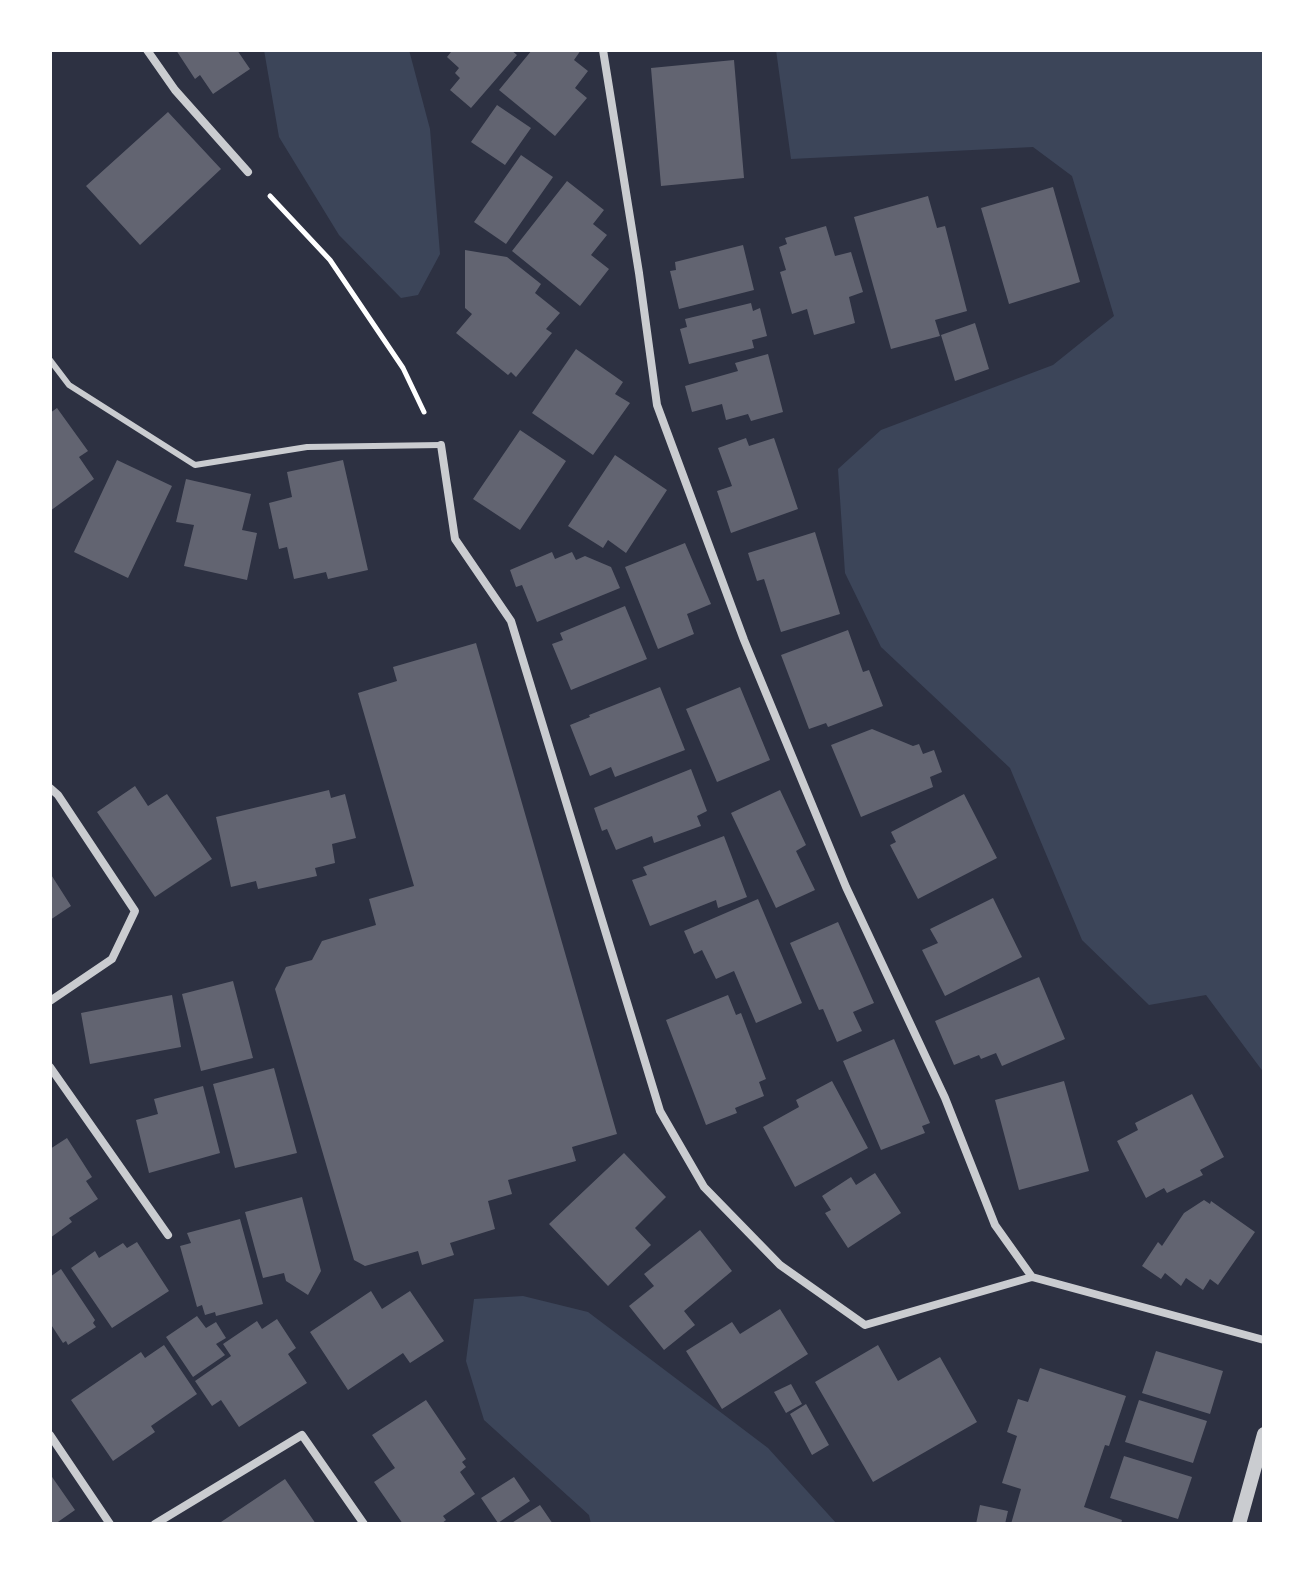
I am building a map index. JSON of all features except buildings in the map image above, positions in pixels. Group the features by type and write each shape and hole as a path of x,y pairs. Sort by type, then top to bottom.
{"street":[{"path":"147,50 175,90 248,172"},
{"path":"603,50 657,405 744,640 846,887 945,1098 995,1225 1032,1277"},
{"path":"441,445 455,539 511,621 660,1111 704,1187 780,1265 865,1325 1032,1277 1264,1340"},
{"path":"50,788 58,795 135,911 112,959 50,1001"},
{"path":"50,1067 168,1235"},
{"path":"50,1435 110,1524"},
{"path":"155,1524 302,1435 364,1524"},
{"path":"1239,1524 1263,1439"}],"lane":[{"path":"50,360 69,385 195,465 307,447 441,445"}],"path":[{"path":"248,172 330,260 403,368 441,445"}],"shaded area":[{"path":"264,50 409,50 430,129 440,254 418,295 401,298 339,235 279,137"},
{"path":"776,50 1264,50 1264,1073 1206,995 1149,1005 1082,940 1010,768 881,647 845,573 838,469 881,430 1053,365 1114,316 1072,176 1033,147 791,159"},
{"path":"523,1296 588,1312 768,1448 837,1524 591,1524 589,1515 484,1420 466,1361 474,1299"}]}
